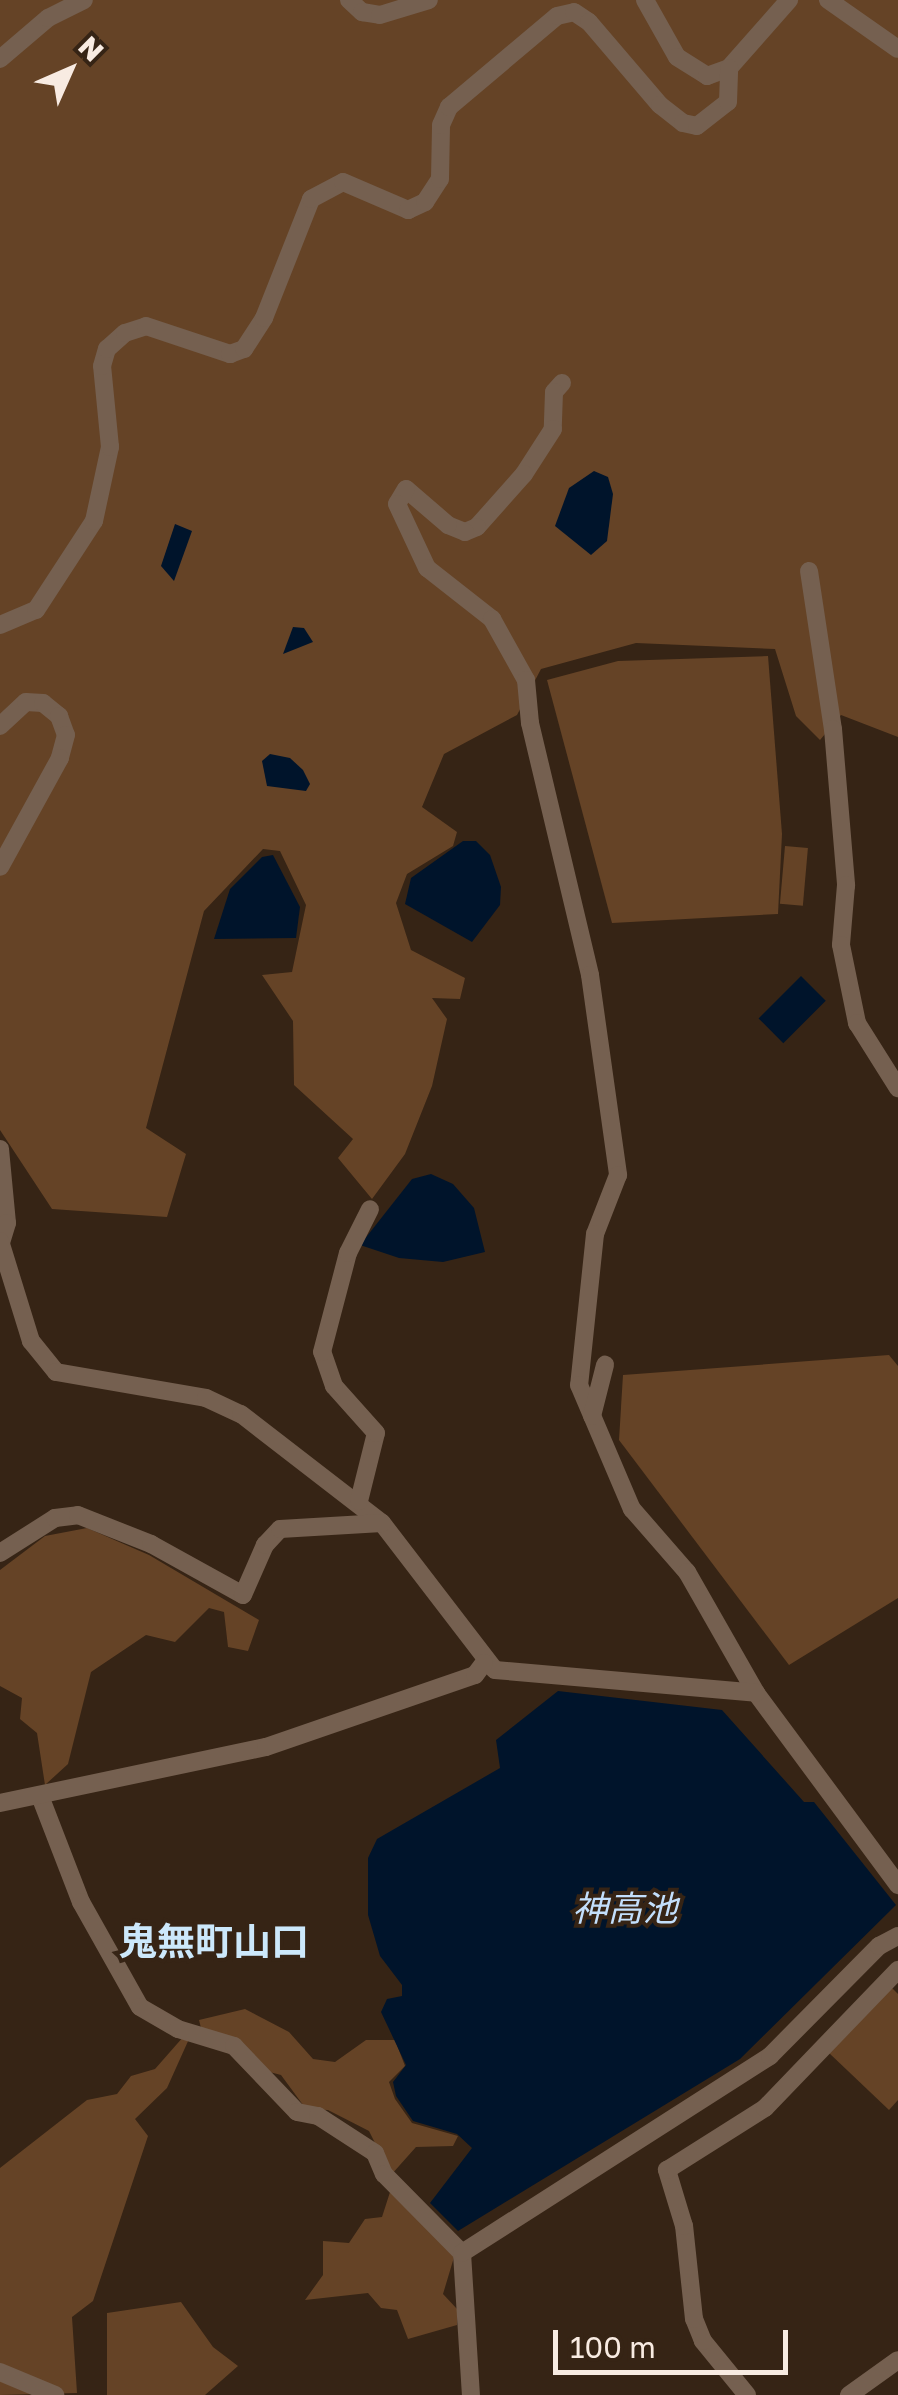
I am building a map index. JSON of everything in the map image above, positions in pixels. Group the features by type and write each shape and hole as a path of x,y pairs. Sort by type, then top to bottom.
{"street":[{"path":"0,58 48,18 84,0"},
{"path":"349,0 362,12 380,15 429,0"},
{"path":"645,0 664,38 691,70 706,76 729,68 790,0"},
{"path":"828,0 898,49"},
{"path":"0,625 36,610 94,521 110,447 102,366 107,349 124,332 146,326 230,354 244,349 264,318 311,198 343,182 408,210 424,202 440,179 441,125 449,108 557,16 574,12 589,22 660,105 683,122 697,126 728,102 729,68"},
{"path":"562,383 554,392 553,429 524,474 477,527 465,532 448,525 406,488 397,504 427,568 492,620 512,646 526,680 530,723 556,814 590,975 618,1175 593,1253 580,1386 632,1509 687,1572 756,1693 898,1886"},
{"path":"809,570 833,728 846,886 841,945 857,1023 898,1088"},
{"path":"0,726 26,702 43,703 59,716 66,735 60,758 0,867"},
{"path":"0,1149 7,1223 1,1242 31,1341 56,1372 206,1398 241,1414 359,1501 382,1523 484,1663 577,1680 756,1693"},
{"path":"359,1501 376,1433 334,1386 322,1352 348,1254 370,1209"},
{"path":"592,1416 605,1365"},
{"path":"0,1553 55,1518 78,1515 152,1544 243,1595 265,1545 280,1529 382,1523"},
{"path":"0,1803 266,1747 475,1675 484,1663"},
{"path":"40,1796 81,1902 140,2008 178,2029 234,2046 296,2112 318,2116 374,2152 384,2174 462,2253 471,2395"},
{"path":"462,2253 770,2056 879,1946 898,1936"},
{"path":"747,2395 703,2341 694,2319 684,2226 667,2170 765,2108 898,1970"},
{"path":"849,2395 898,2360"},
{"path":"0,2372 54,2395"}],"shaded area":[{"path":"0,0 898,0 898,737 841,715 820,740 796,716 775,649 636,643 541,669 517,715 444,754 422,807 457,832 453,846 407,874 396,903 411,950 465,978 460,999 432,998 447,1019 432,1086 405,1154 372,1199 338,1158 353,1139 294,1085 293,1021 262,975 292,972 306,905 280,851 263,849 204,911 146,1128 186,1154 167,1217 52,1209 0,1130"},
{"path":"768,656 782,834 778,914 612,923 547,680 618,661"},
{"path":"785,846 808,848 803,906 780,904"},
{"path":"889,1355 898,1366 898,1598 789,1665 619,1440 623,1375"},
{"path":"87,1528 149,1555 259,1620 248,1651 228,1647 224,1612 209,1608 175,1642 146,1635 91,1672 68,1764 45,1785 37,1733 20,1719 22,1698 0,1686 0,1570 45,1536"},
{"path":"890,1986 898,1994 898,2100 889,2110 828,2052"},
{"path":"245,2009 289,2032 313,2059 335,2062 366,2040 395,2040 405,2066 389,2082 395,2099 412,2123 458,2136 453,2146 416,2147 391,2175 369,2131 328,2110 306,2109 281,2075 262,2070 201,2028 199,2020"},
{"path":"184,2036 189,2039 167,2088 135,2119 148,2136 93,2301 72,2317 77,2393 0,2395 0,2168 87,2100 117,2094 131,2076 155,2069"},
{"path":"391,2189 455,2254 443,2294 458,2310 457,2325 408,2339 397,2310 381,2308 368,2293 305,2300 323,2275 323,2241 349,2243 365,2219 382,2217"},
{"path":"181,2302 213,2347 238,2366 205,2395 107,2395 107,2313"}],"water":[{"path":"594,471 608,477 613,494 607,541 591,555 555,526 569,488"},
{"path":"175,524 192,531 174,581 161,566"},
{"path":"293,627 304,628 313,642 283,654"},
{"path":"270,754 290,758 303,770 310,784 306,791 267,786 262,761"},
{"path":"463,841 476,841 490,855 501,887 500,905 472,942 405,904 411,878"},
{"path":"273,855 300,907 296,938 214,939 230,889 262,857"},
{"path":"801,976 826,1001 783,1043 759,1018"},
{"path":"431,1174 453,1184 474,1208 485,1252 443,1262 399,1258 360,1245 412,1179"},
{"name":"神高池","path":"558,1691 722,1710 804,1802 814,1802 896,1905 740,2059 458,2231 430,2203 472,2148 457,2134 413,2121 396,2096 393,2082 406,2065 381,2012 387,1999 402,1996 402,1985 380,1956 368,1915 368,1858 377,1839 500,1768 496,1740"}],"district":[{"name":"鬼無町山口","path":"214,1941"}]}
